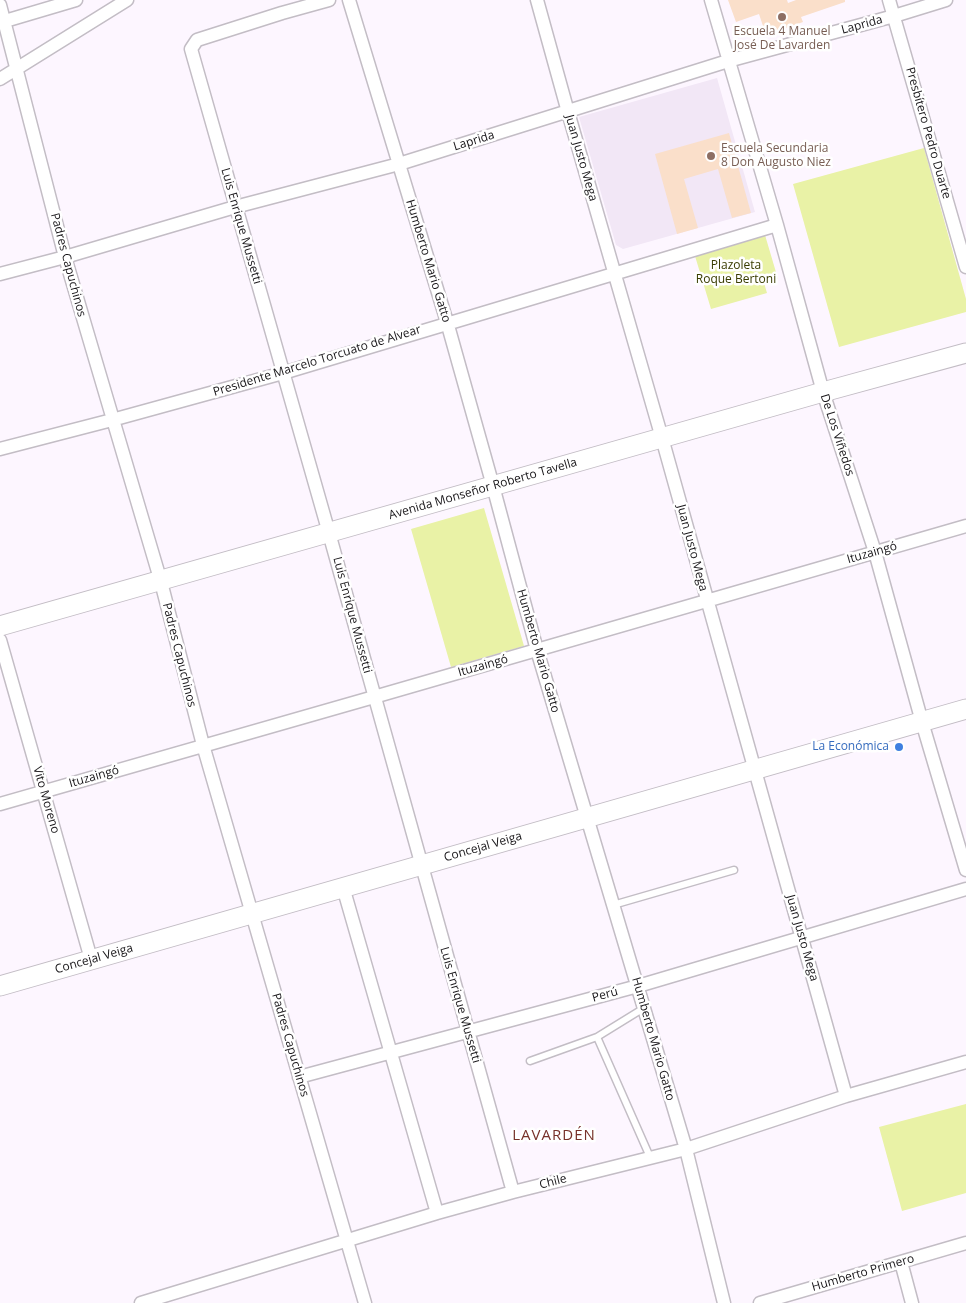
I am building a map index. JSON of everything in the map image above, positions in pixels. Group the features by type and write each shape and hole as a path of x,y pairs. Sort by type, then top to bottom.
{"street":[{"path":"5,21 76,0"},
{"path":"0,80 127,0"},
{"name":"Luis Enrique Mussetti","path":"329,0 197,40 191,49 514,1192"},
{"name":"Humberto Mario Gatto","path":"349,0 447,322 537,650 686,1148 724,1303"},
{"name":"Juan Justo Mega","path":"538,0 846,1096"},
{"name":"De Los Viñedos","path":"711,0 777,225 823,392 875,552 922,722 966,870"},
{"name":"Presbítero Pedro Duarte","path":"889,0 966,266"},
{"name":"Laprida","path":"0,274 235,207 399,164 728,62 946,0"},
{"name":"Padres Capuchinos","path":"0,5 65,257 160,582 203,746 365,1303"},
{"name":"Presidente Marcelo Torcuato de Alvear","path":"0,449 283,372 777,225"},
{"name":"Avenida Monseñor Roberto Tavella","path":"0,626 966,353"},
{"name":"Ituzaingó","path":"0,804 966,526"},
{"name":"Vito Moreno","path":"0,640 91,959"},
{"name":"Concejal Veiga","path":"0,986 966,709"},
{"path":"343,887 436,1213"},
{"name":"Perú","path":"299,1077 638,986 966,890"},
{"name":"Chile","path":"141,1303 436,1213 686,1148 846,1096 966,1062"},
{"name":"Humberto Primero","path":"760,1303 966,1243"},
{"path":"901,1262 912,1303"}],"lane":[{"path":"613,905 734,870"},
{"path":"530,1061 596,1037 644,1008"},
{"path":"596,1037 650,1157"}],"shaded area":[{"path":"717,78 755,212 623,249 616,245 579,117"}],"green space":[{"path":"924,148 966,299 966,312 839,347 793,184"},
{"name":"Plazoleta Roque Bertoni","path":"765,235 778,279 764,283 767,293 711,309 695,256"},
{"path":"484,508 524,646 451,667 411,529"},
{"path":"966,1104 966,1193 902,1211 879,1127"}],"building":[{"path":"728,0 787,0 788,3 796,0 845,0 845,2 801,17 803,22 766,35 759,14 736,22"},
{"path":"729,133 751,213 732,218 718,169 684,179 698,228 677,234 655,154"}],"place":[{"name":"Escuela 4 Manuel José De Lavarden","path":"782,17"},
{"name":"Escuela Secundaria 8 Don Augusto Niez","path":"711,156"},
{"name":"La Económica","path":"899,747"}],"district":[{"name":"LAVARDÉN","path":"554,1136"}]}
